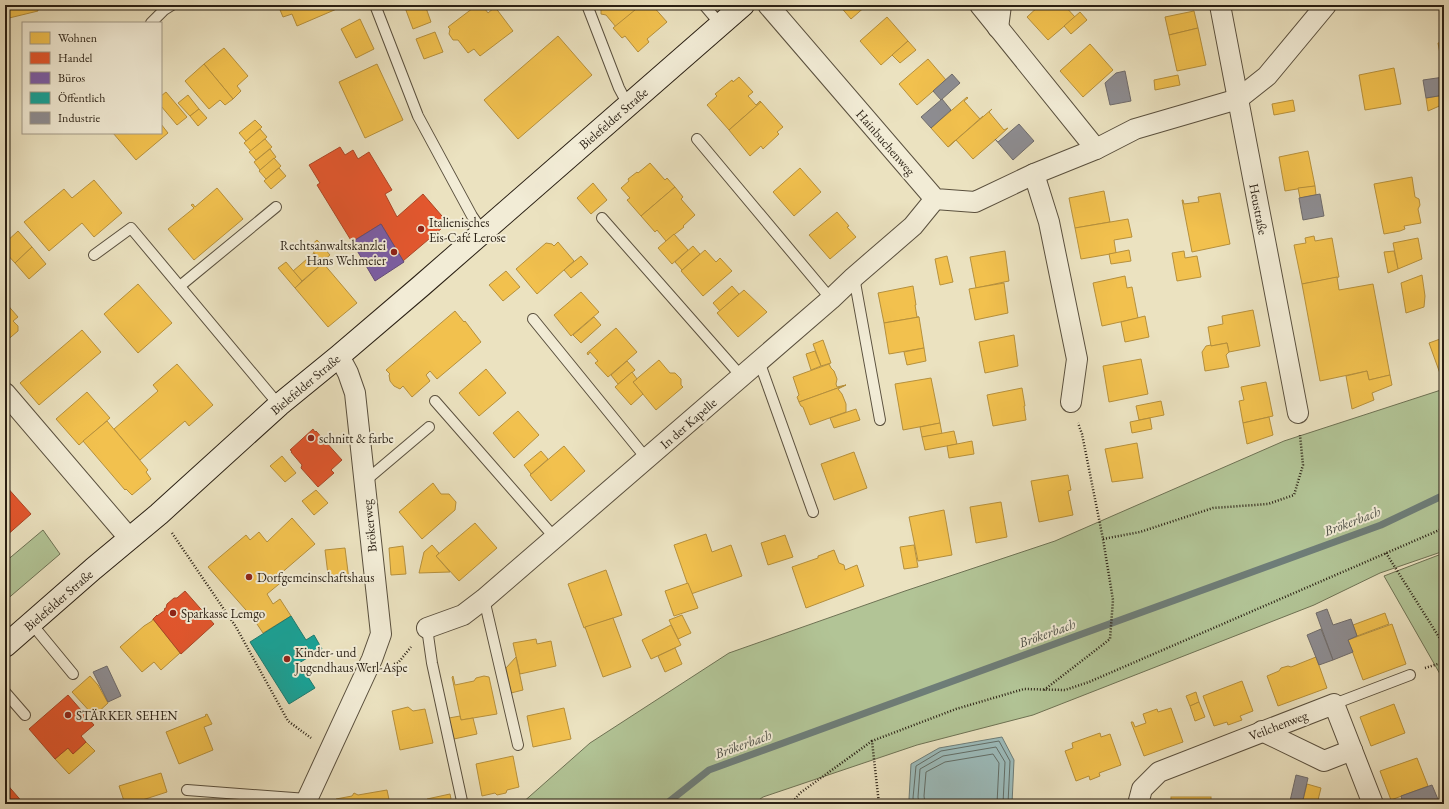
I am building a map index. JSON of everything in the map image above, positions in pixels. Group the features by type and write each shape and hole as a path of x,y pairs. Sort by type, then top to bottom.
{"main road":[{"name":"Bielefelder Straße","path":"5,646 159,514 279,405 339,356 483,232 743,5"}],"street":[{"name":"Hainbuchenweg","path":"768,5 935,199"},
{"path":"980,5 1096,149"},
{"path":"998,28 1001,5"},
{"name":"Heustraße","path":"1220,5 1298,413"},
{"path":"935,199 975,202 1034,174 1096,149 1135,129 1238,99 1267,76 1326,5"},
{"path":"1034,174 1049,222 1077,359 1071,402"},
{"name":"In der Kapelle","path":"427,628 463,615 484,599 831,299 854,276 913,226 935,199"},
{"name":"Brökerweg","path":"306,801 372,659 380,634 355,393 348,373 339,356"},
{"path":"5,393 130,539"},
{"path":"1334,704 1372,804"},
{"name":"Veilchenweg","path":"1138,804 1142,789 1159,772 1334,704"},
{"path":"1262,731 1324,761 1352,750"}],"lane":[{"path":"152,22 164,10 172,5"},
{"path":"375,5 418,116 472,216 483,232"},
{"path":"587,5 619,88 628,105"},
{"path":"704,5 721,25"},
{"path":"697,139 831,299"},
{"path":"180,286 276,207"},
{"path":"602,218 742,376"},
{"path":"94,255 131,228 279,405"},
{"path":"854,276 880,420"},
{"path":"533,319 646,458"},
{"path":"759,361 813,512"},
{"path":"435,401 555,538"},
{"path":"364,482 430,427"},
{"path":"484,599 518,745"},
{"path":"31,623 73,674"},
{"path":"427,628 432,663 462,801"},
{"path":"1334,704 1410,675"},
{"path":"5,692 25,715"},
{"path":"187,790 306,801"}],"path":[{"path":"1044,690 1110,639 1113,600 1082,434 1071,402"},
{"path":"1102,539 1147,530 1213,508 1268,504 1294,495 1303,465 1298,413"},
{"path":"159,514 236,627 288,721 329,751"},
{"path":"791,804 800,793 872,741 956,709 1024,689 1065,690 1089,682 1444,528"},
{"path":"1386,553 1444,645"},
{"path":"872,741 879,804"}],"green space":[{"path":"1444,389 1444,551 1380,573 1314,605 1033,715 917,745 763,797 753,804 521,804 590,743 729,653 905,591 1055,541 1284,441"},
{"path":"43,530 60,554 5,601 5,562"},
{"path":"1444,553 1444,681 1384,576"}],"water":[{"path":"1002,737 1014,760 1012,804 911,804 909,799 911,764 939,748"}],"building: Wohnen":[{"path":"5,5 37,5 38,11 5,19"},
{"path":"278,5 338,5 339,8 297,26 292,14 283,17"},
{"path":"404,5 425,5 431,22 413,29"},
{"path":"477,5 482,5 488,13 495,7 513,31 480,56 474,49 468,53 458,40 453,40 449,34 450,29 448,27"},
{"path":"598,5 641,5 616,27 606,15 601,14 601,8"},
{"path":"641,5 652,5 667,22 647,39 649,42 638,52 625,36 622,38 613,28"},
{"path":"839,5 867,5 851,19"},
{"path":"1040,5 1064,5 1075,17 1048,40 1027,17"},
{"path":"1194,11 1198,28 1169,35 1165,17"},
{"path":"1080,12 1087,20 1071,34 1064,26"},
{"path":"887,17 908,41 881,65 860,41"},
{"path":"360,19 374,49 356,58 341,29"},
{"path":"1198,28 1206,65 1177,71 1169,35"},
{"path":"435,32 443,52 424,59 416,39"},
{"path":"558,36 592,75 518,139 484,100"},
{"path":"908,41 916,50 900,63 892,55"},
{"path":"1444,42 1444,76 1438,43"},
{"path":"1090,44 1113,70 1083,97 1060,71"},
{"path":"224,48 248,76 237,86 241,91 233,99 204,64"},
{"path":"928,59 946,80 917,105 899,84"},
{"path":"204,64 233,99 225,105 220,100 209,109 185,81"},
{"path":"377,64 403,120 365,138 339,82"},
{"path":"1394,68 1401,104 1365,110 1359,75"},
{"path":"1178,75 1180,85 1155,90 1154,80"},
{"path":"739,77 753,92 748,96 756,105 760,101 761,102 729,130 707,105 717,96 715,94 732,80 733,82"},
{"path":"166,92 187,117 177,125 162,107 162,95"},
{"path":"188,95 199,109 190,116 178,103"},
{"path":"1444,95 1444,104 1428,111 1426,98"},
{"path":"967,97 968,98 964,101 980,119 948,147 931,128"},
{"path":"1293,100 1295,111 1274,115 1272,104"},
{"path":"761,102 783,127 777,132 779,134 763,149 761,146 750,156 729,130"},
{"path":"199,109 207,118 198,126 190,116"},
{"path":"992,109 989,112 1004,130 1008,128 973,159 956,140"},
{"path":"255,120 262,127 246,141 239,133"},
{"path":"162,125 168,133 136,160 114,134 162,134"},
{"path":"260,129 267,137 251,151 244,143"},
{"path":"265,139 272,147 256,160 249,152"},
{"path":"270,149 276,157 260,170 254,162"},
{"path":"1308,151 1315,186 1285,191 1279,157"},
{"path":"274,158 281,166 266,179 259,171"},
{"path":"650,163 665,180 667,178 675,187 641,216 627,200 630,198 621,188 629,181 628,179"},
{"path":"279,168 286,176 271,189 264,181"},
{"path":"800,168 821,192 794,216 773,192"},
{"path":"1412,177 1415,197 1419,199 1420,205 1418,209 1421,223 1404,226 1405,229 1400,231 1384,234 1374,184"},
{"path":"94,180 122,213 94,237 82,223 49,251 24,222 64,189 72,198"},
{"path":"593,183 607,200 591,214 577,198"},
{"path":"1315,186 1316,195 1300,198 1298,188"},
{"path":"675,187 683,197 681,199 695,215 683,226 684,227 666,241 657,230 655,232 641,216"},
{"path":"217,188 243,219 194,260 168,229 194,208 191,205 193,204 195,207"},
{"path":"1104,191 1110,222 1075,228 1069,198"},
{"path":"1220,193 1230,244 1192,252 1182,200 1184,204 1199,202 1198,197"},
{"path":"837,212 856,237 830,259 809,235"},
{"path":"1128,219 1132,237 1114,240 1116,253 1081,259 1075,228"},
{"path":"18,231 32,247 15,263 5,252 5,243"},
{"path":"674,234 688,250 672,264 658,248"},
{"path":"1314,236 1315,241 1332,238 1339,277 1302,284 1294,245 1306,243 1305,238"},
{"path":"1418,238 1422,259 1398,269 1393,243"},
{"path":"317,240 330,255 322,262 309,247"},
{"path":"558,242 574,261 537,294 516,269 546,243 554,246"},
{"path":"693,246 700,254 682,270 675,262"},
{"path":"32,247 46,264 29,279 15,263"},
{"path":"705,250 716,262 720,258 732,271 703,296 681,271"},
{"path":"1129,250 1131,261 1111,264 1109,254"},
{"path":"1005,251 1009,281 976,288 970,257"},
{"path":"1184,251 1185,258 1197,256 1201,277 1177,281 1172,253"},
{"path":"1394,251 1398,269 1388,273 1384,252"},
{"path":"314,253 323,263 302,281 293,271"},
{"path":"581,256 588,264 571,278 564,270"},
{"path":"947,256 953,282 940,285 935,259"},
{"path":"286,262 302,281 295,288 278,268"},
{"path":"323,263 357,303 328,327 295,288"},
{"path":"506,271 520,287 503,301 489,285"},
{"path":"1422,275 1425,296 1424,307 1406,313 1401,283"},
{"path":"1125,276 1127,288 1132,287 1138,318 1102,326 1093,283"},
{"path":"1337,277 1339,290 1373,284 1390,375 1369,380 1367,371 1320,381 1302,284"},
{"path":"1004,283 1008,313 975,320 969,289"},
{"path":"138,284 172,323 138,353 104,314"},
{"path":"732,286 739,294 720,311 713,303"},
{"path":"913,286 917,317 919,317 884,323 878,293"},
{"path":"744,290 767,312 738,337 717,313"},
{"path":"581,292 599,312 571,336 554,315"},
{"path":"5,302 18,317 13,321 18,326 18,331 5,342"},
{"path":"1253,310 1260,346 1229,352 1227,343 1211,346 1208,327 1223,324 1222,316"},
{"path":"455,311 464,322 465,321 481,342 437,379 430,371 426,375 430,381 412,397 403,386 400,389 394,386 390,381 390,374 386,370"},
{"path":"1145,316 1149,337 1125,342 1121,322"},
{"path":"594,317 601,325 581,343 573,335"},
{"path":"919,317 924,348 889,354 884,323"},
{"path":"616,328 637,352 608,377 595,363 598,361 590,352 588,355 587,353"},
{"path":"82,330 101,352 39,405 20,383"},
{"path":"1014,335 1018,366 985,373 979,342"},
{"path":"1444,336 1444,378 1442,379 1429,343 1443,338"},
{"path":"823,340 831,363 821,366 813,344"},
{"path":"5,342 9,346 5,350"},
{"path":"1227,343 1229,352 1226,355 1229,367 1205,371 1202,352 1206,346"},
{"path":"924,348 926,361 907,365 904,352"},
{"path":"815,351 821,366 811,370 806,354"},
{"path":"1141,359 1148,394 1109,402 1103,366"},
{"path":"659,360 670,373 675,373 681,379 681,385 683,387 656,410 633,382"},
{"path":"627,361 635,370 618,384 611,375"},
{"path":"177,364 213,405 189,426 185,421 140,460 114,429 158,391 153,385"},
{"path":"829,364 837,379 837,387 846,385 799,402 797,397 799,395 793,377"},
{"path":"486,369 506,393 479,416 459,393"},
{"path":"1367,371 1369,380 1390,375 1392,385 1372,393 1374,400 1352,409 1346,376"},
{"path":"632,372 637,379 633,382 643,394 631,405 615,387"},
{"path":"931,378 940,423 903,430 895,384"},
{"path":"1266,382 1273,416 1243,423 1239,401 1244,400 1241,387"},
{"path":"846,385 838,389 846,404 846,412 810,425 803,407 799,402"},
{"path":"1022,388 1026,420 993,426 987,395"},
{"path":"87,392 110,418 79,445 56,419"},
{"path":"1161,401 1164,415 1139,420 1136,406"},
{"path":"856,409 860,420 834,428 830,418"},
{"path":"518,411 539,435 514,458 493,433"},
{"path":"1269,417 1273,435 1247,444 1243,423"},
{"path":"1150,418 1152,429 1132,433 1130,422"},
{"path":"107,421 148,470 146,472 151,479 132,495 126,489 125,490 83,441"},
{"path":"940,423 942,434 922,437 920,427"},
{"path":"954,431 957,444 925,450 922,437"},
{"path":"972,441 974,454 949,458 947,446"},
{"path":"1137,443 1143,478 1112,482 1105,449"},
{"path":"564,446 585,471 551,501 530,475"},
{"path":"541,451 548,459 531,474 524,465"},
{"path":"854,452 867,488 834,500 821,464"},
{"path":"282,456 296,473 285,482 270,466"},
{"path":"1068,475 1071,490 1068,491 1073,515 1039,522 1031,481"},
{"path":"433,483 441,494 449,494 456,502 455,510 422,539 399,512"},
{"path":"316,490 328,503 314,515 302,501"},
{"path":"1001,502 1007,537 976,543 970,507"},
{"path":"944,510 952,555 918,561 909,517"},
{"name":"Dorfgemeinschaftshaus","path":"292,518 315,544 279,575 284,580 267,594 273,604 280,599 291,616 263,633 253,618 208,567 246,535 250,540 259,532 267,542"},
{"path":"475,523 497,548 459,581 436,556"},
{"path":"706,534 712,552 731,545 742,576 691,594 674,545"},
{"path":"785,535 793,557 768,565 761,543"},
{"path":"432,545 439,553 436,556 450,572 419,573 424,552"},
{"path":"914,545 918,567 904,569 900,547"},
{"path":"403,546 406,574 391,575 389,548"},
{"path":"345,548 349,580 329,583 325,550"},
{"path":"834,550 839,563 844,565 845,570 857,565 864,586 806,608 792,567 818,558 818,556"},
{"path":"606,570 622,615 584,628 568,584"},
{"path":"688,583 698,608 674,616 665,591"},
{"path":"1385,613 1389,624 1357,636 1353,625"},
{"path":"682,615 691,633 678,639 669,620"},
{"path":"613,618 631,667 603,677 585,627"},
{"path":"153,619 180,653 161,670 154,662 142,672 120,647"},
{"path":"1392,624 1406,664 1363,680 1348,640"},
{"path":"671,625 681,645 651,659 642,640"},
{"path":"536,639 537,644 551,641 556,666 520,674 513,643"},
{"path":"675,648 682,664 665,672 658,656"},
{"path":"516,657 523,690 511,693 506,668"},
{"path":"1316,657 1327,688 1278,706 1267,676 1279,671 1281,668 1288,666 1291,667"},
{"path":"90,676 98,685 108,703 94,716 72,692"},
{"path":"453,676 455,685 474,681 476,678 484,676 489,677 497,714 461,720"},
{"path":"1242,681 1253,711 1240,716 1242,720 1228,725 1227,722 1214,726 1203,696"},
{"path":"1196,692 1199,702 1190,706 1186,696"},
{"path":"1199,702 1205,717 1195,721 1190,706"},
{"path":"1394,704 1405,733 1371,746 1360,717"},
{"path":"408,707 413,711 425,709 433,743 400,750 392,711"},
{"path":"564,708 571,739 533,747 527,716"},
{"path":"1171,708 1183,742 1144,756 1131,722 1133,722 1135,727 1146,723 1143,714 1157,709 1158,712"},
{"path":"207,714 212,724 204,727 213,750 179,764 166,732 206,716 205,715"},
{"path":"460,716 461,720 473,718 477,734 454,739 449,718"},
{"path":"1100,733 1101,737 1110,734 1121,765 1099,773 1100,776 1090,780 1089,776 1076,781 1065,751 1073,748 1072,743"},
{"path":"86,742 95,751 69,774 55,759 68,748 73,754"},
{"path":"513,756 519,787 507,790 506,793 497,795 495,793 482,796 476,764"},
{"path":"1417,758 1428,786 1391,800 1380,771"},
{"path":"161,773 167,792 130,804 125,804 119,786"},
{"path":"1307,784 1321,788 1317,804 1302,804"},
{"path":"387,790 390,804 337,804 336,799 352,796 354,793 358,795"},
{"path":"450,794 452,804 420,804 427,803 427,799"},
{"path":"1171,797 1211,797 1211,804 1171,804"}],"building: Handel":[{"path":"340,147 345,155 353,150 358,159 369,152 392,190 385,194 397,217 423,194 448,223 403,261 381,224 352,242 317,185 320,183 309,165"},
{"path":"313,429 342,460 331,470 334,473 318,487 301,468 302,465 290,450"},
{"path":"5,485 31,514 5,537"},
{"path":"185,591 214,624 181,654 153,619 165,610 164,609 166,608 167,604"},
{"path":"68,695 94,725 81,736 86,742 73,754 68,748 55,759 29,729"},
{"path":"5,782 24,804 5,804"}],"building: Büros":[{"path":"381,224 404,262 375,281 352,242"}],"building: Öffentlich":[{"path":"291,616 306,640 314,635 322,649 299,663 315,688 289,704 250,642"}],"building: Industrie":[{"path":"1125,71 1131,101 1110,105 1105,83 1116,73"},
{"path":"952,74 960,83 941,100 933,91"},
{"path":"1444,77 1444,95 1426,98 1423,80"},
{"path":"942,99 951,110 931,128 921,117"},
{"path":"1019,124 1034,141 1013,160 995,139 998,142"},
{"path":"1320,194 1324,216 1303,220 1299,198"},
{"path":"1327,609 1333,625 1351,619 1357,636 1348,640 1353,652 1333,660 1316,613"},
{"path":"1321,629 1333,660 1319,665 1307,635"},
{"path":"107,666 121,696 108,702 93,672"},
{"path":"1296,775 1308,778 1302,804 1290,801"},
{"path":"1432,785 1440,804 1410,804 1402,800 1401,796"}],"waterway":[{"name":"Brökerbach","path":"666,804 709,770 1381,525 1444,495"}],"place":[{"name":"Italienisches Eis-Café Lerose","path":"421,229"},
{"name":"Rechtsanwaltskanzlei Hans Wehmeier","path":"394,252"},
{"name":"schnitt & farbe","path":"311,438"},
{"name":"Dorfgemeinschaftshaus","path":"249,577"},
{"name":"Sparkasse Lemgo","path":"173,613"},
{"name":"Kinder- und Jugendhaus Werl-Aspe","path":"287,659"},
{"name":"STÄRKER SEHEN","path":"68,715"}]}
